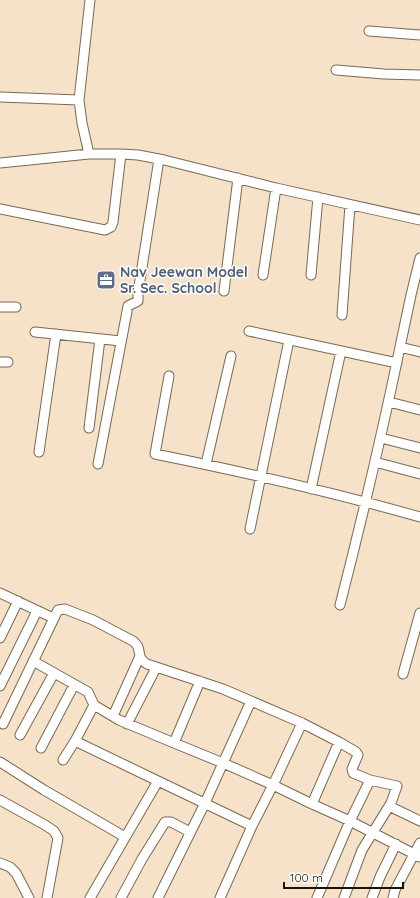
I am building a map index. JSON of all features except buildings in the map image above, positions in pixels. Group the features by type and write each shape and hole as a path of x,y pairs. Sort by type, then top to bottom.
{"street":[{"path":"89,154 82,123 79,100 90,0"},
{"path":"369,31 420,34"},
{"path":"336,70 420,75"},
{"path":"0,97 79,100"},
{"path":"0,163 89,154 138,155 420,220"},
{"path":"0,209 105,230 111,227 113,222 121,154"},
{"path":"98,464 128,306 138,301 138,292 159,159"},
{"path":"224,291 238,178"},
{"path":"263,276 276,188"},
{"path":"311,275 318,197"},
{"path":"342,315 350,204"},
{"path":"340,605 381,438 400,347 416,295 420,258"},
{"path":"0,308 16,307"},
{"path":"249,331 397,363"},
{"path":"35,332 121,341"},
{"path":"39,452 56,334"},
{"path":"89,428 100,339"},
{"path":"250,529 289,340"},
{"path":"400,347 420,352"},
{"path":"311,489 341,351"},
{"path":"206,464 230,356"},
{"path":"169,376 155,454 260,476 420,517"},
{"path":"389,402 420,410"},
{"path":"381,438 420,448"},
{"path":"375,462 420,474"},
{"path":"1,595 18,601 51,617 55,616"},
{"path":"0,638 18,601"},
{"path":"3,724 58,610 65,609 93,620 133,641 137,645 142,660 147,664 223,689 302,722 356,752 358,754 352,769 353,773 370,780 397,786 391,803 362,850 344,898"},
{"path":"0,686 37,611"},
{"path":"403,674 420,614"},
{"path":"113,716 140,656"},
{"path":"33,661 88,692 94,705 119,720 273,785 350,821 417,856"},
{"path":"127,724 156,668"},
{"path":"20,735 54,673"},
{"path":"174,744 200,681"},
{"path":"41,748 74,685"},
{"path":"158,898 205,803 251,701"},
{"path":"63,760 94,705"},
{"path":"220,898 252,826 302,722"},
{"path":"75,741 252,826"},
{"path":"312,804 339,742"},
{"path":"0,762 44,790 125,837"},
{"path":"317,898 350,821 370,780"},
{"path":"90,898 158,781"},
{"path":"0,800 45,825 54,831 58,838 47,898"},
{"path":"391,803 391,807 420,821"},
{"path":"121,898 142,859 165,822 172,822 190,832"},
{"path":"393,898 395,890 417,856 420,843"},
{"path":"372,898 380,877 396,844"},
{"path":"0,863 10,867 16,873 29,898"}],"place":[{"name":"Nav Jeewan Model Sr. Sec. School","path":"106,280"}]}
